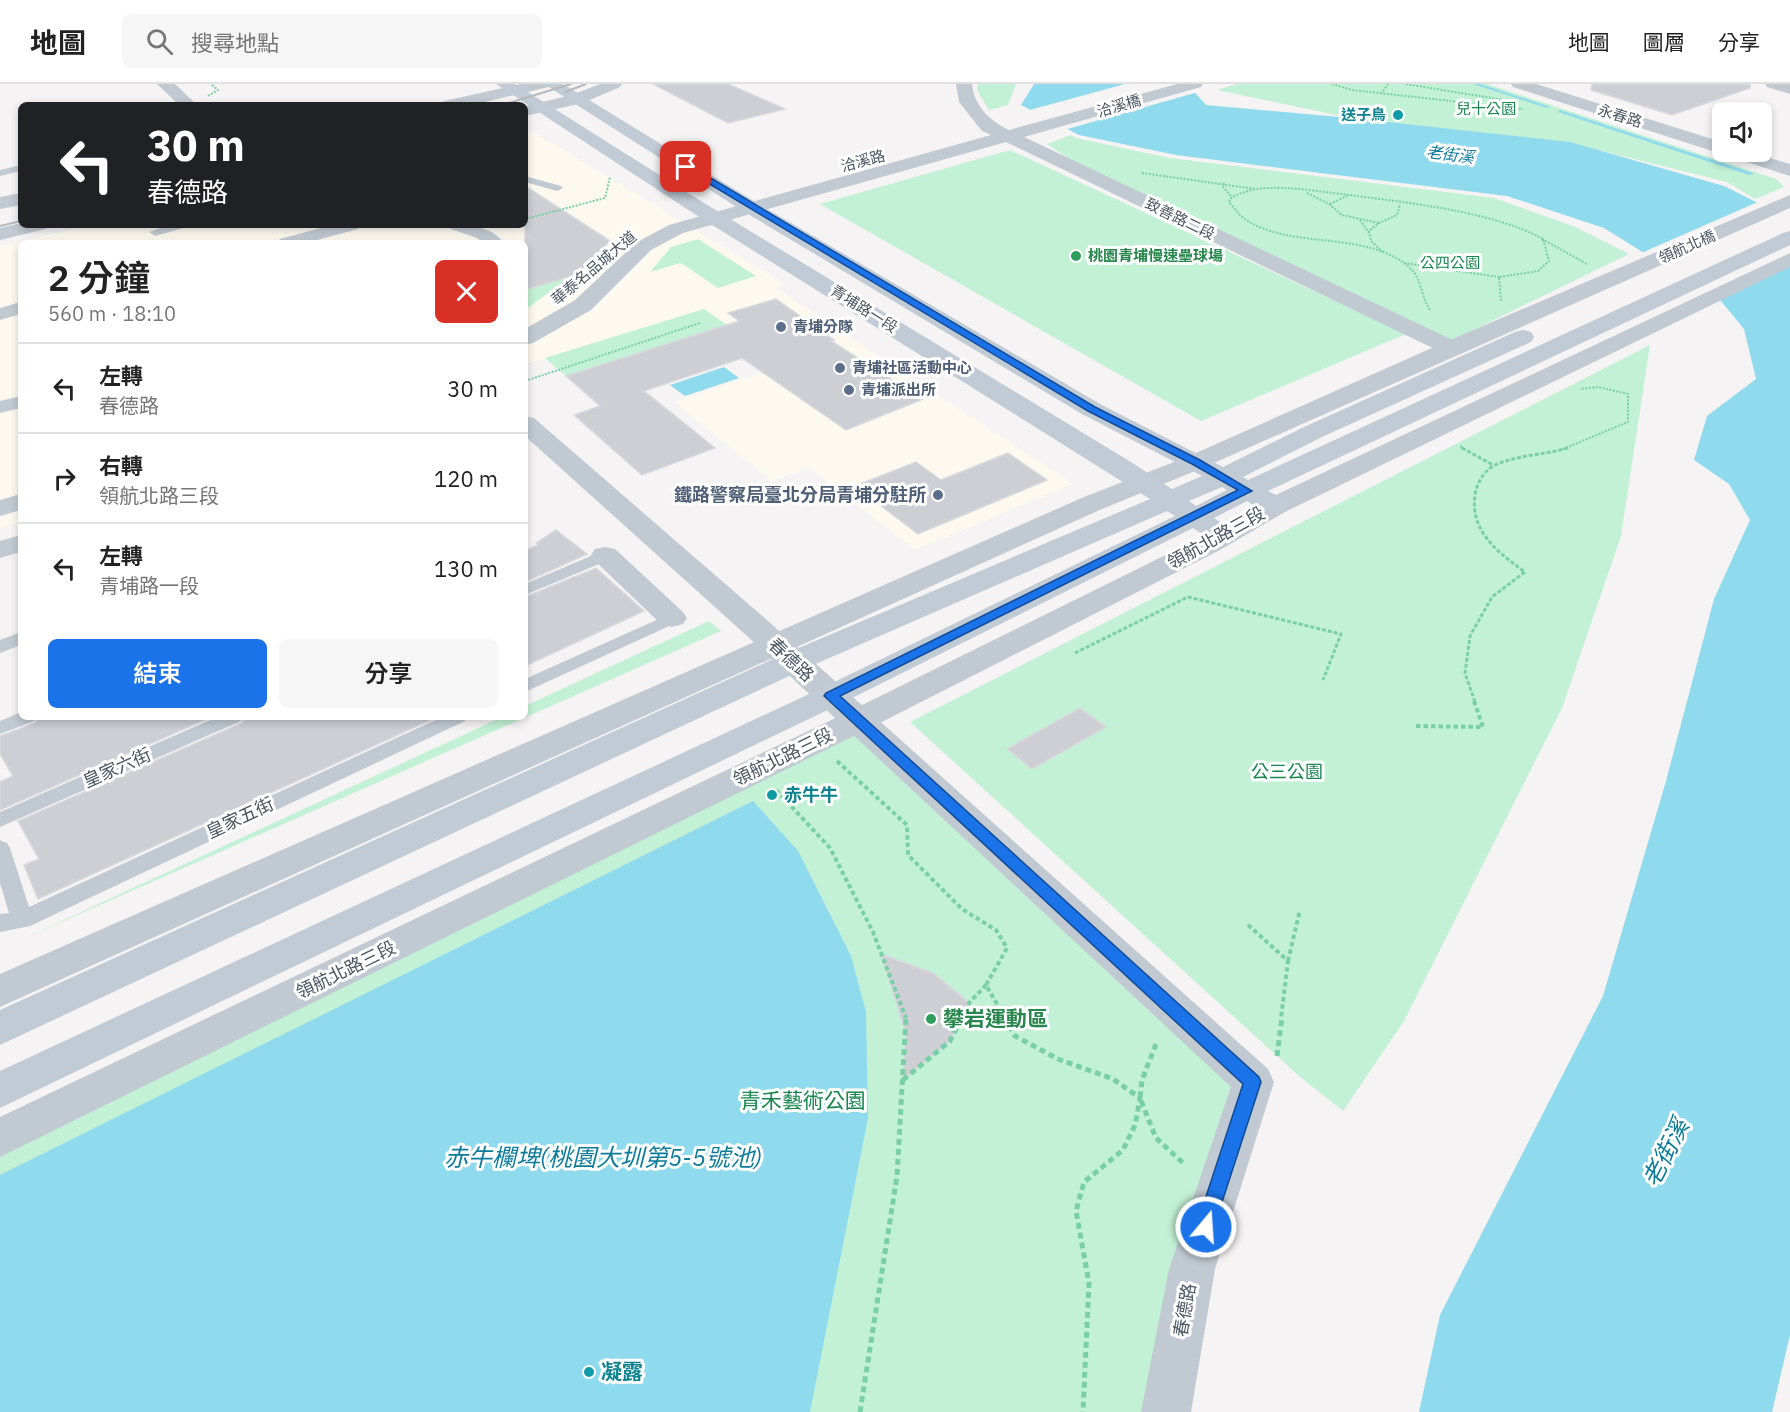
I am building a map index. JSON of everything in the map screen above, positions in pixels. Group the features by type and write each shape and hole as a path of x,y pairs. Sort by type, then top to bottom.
{"main road":[{"name":"青埔路一段","path":"552,84 742,202 1091,409 1196,462 1275,506"},
{"name":"青埔路一段","path":"510,87 525,102"},
{"name":"青埔路一段","path":"532,109 705,212 1144,483 1223,536"},
{"name":"領航北橋","path":"1620,296 1786,207"},
{"name":"領航北橋","path":"1620,296 1790,237"},
{"name":"領航北路三段","path":"0,1028 783,653 1181,509 1620,296"},
{"name":"領航北路三段","path":"0,1090 844,708 1181,509"}],"street":[{"path":"165,84 186,102"},
{"path":"460,102 510,87 543,84"},
{"path":"532,109 577,99 614,84"},
{"name":"致善路二段","path":"964,84 965,98 988,127 1451,348"},
{"name":"洽溪橋","path":"1035,122 1149,84"},
{"name":"洽溪橋","path":"1035,122 1195,84"},
{"name":"永春路","path":"1519,84 1712,145"},
{"path":"1773,84 1790,89"},
{"name":"洽溪路","path":"742,202 988,127 1035,122"},
{"name":"洽溪路","path":"705,212 1008,137 1035,122"},
{"path":"1764,162 1790,170"},
{"path":"0,203 18,200"},
{"name":"華泰名品城大道","path":"528,318 567,294 625,239 654,221 705,212"},
{"name":"華泰名品城大道","path":"528,336 583,305 644,246 705,212"},
{"path":"0,234 26,228"},
{"path":"297,240 341,228"},
{"path":"314,240 357,228"},
{"path":"466,228 483,234 488,233 503,240"},
{"path":"1620,296 1790,259"},
{"name":"領航北路三段","path":"0,991 783,653 1144,483 1451,348 1620,296"},
{"name":"領航北路三段","path":"0,1138 844,708 1223,536 1620,296"},
{"path":"0,400 18,396"},
{"path":"0,407 18,403"},
{"name":"春德路","path":"528,426 844,708 1252,1082 1192,1269 1166,1412"},
{"path":"0,492 18,487"},
{"path":"0,508 18,502"},
{"path":"0,550 18,544"},
{"path":"604,555 672,618"}],"lane":[{"path":"1,166 18,163"},
{"path":"528,180 557,188"},
{"path":"154,232 171,228"},
{"path":"528,589 604,555"},
{"path":"528,685 672,618"},
{"path":"0,647 18,639"},
{"path":"0,728 20,720"},
{"name":"皇家六街","path":"0,820 227,720"},
{"name":"皇家五街","path":"11,922 451,720"},
{"path":"0,848 11,922"}],"path":[{"path":"1332,84 1352,90 1381,94 1532,110"},
{"path":"1381,94 1388,84"},
{"path":"1406,84 1505,100"},
{"path":"1509,108 1516,102"},
{"path":"528,218 605,198 611,172"},
{"path":"1136,173 1224,183 1260,190 1302,190 1348,195 1468,214 1521,227 1542,238 1620,296"},
{"path":"1224,183 1223,187 1232,197"},
{"path":"1260,190 1232,197 1229,202 1234,212 1250,223 1383,253 1402,262 1417,275 1421,294 1432,314"},
{"path":"1302,190 1329,204 1342,216 1379,223"},
{"path":"1329,204 1348,195"},
{"path":"1383,253 1371,242 1369,231 1379,223 1397,215 1400,204"},
{"path":"1360,220 1370,234"},
{"path":"1402,262 1498,277 1538,271 1549,261 1548,250 1542,238"},
{"path":"1498,277 1503,297 1500,304"},
{"path":"528,380 700,323"},
{"path":"1416,726 1483,727 1466,673 1470,636 1492,597 1525,572 1490,546 1475,521 1473,498 1480,478 1493,465 1568,449 1598,438 1628,422 1628,394 1612,388 1589,386 1573,392"},
{"path":"1470,442 1460,447 1493,465"},
{"path":"1076,653 1188,597 1341,634 1323,680"},
{"path":"828,753 907,825 908,855 962,909 996,930 1007,948 987,985 969,1003 950,1041 903,1080"},
{"path":"771,785 830,848 873,932 906,1017 897,1176 860,1412"},
{"path":"1276,1067 1288,961 1300,910"},
{"path":"1248,926 1288,961"},
{"path":"987,985 1015,1036 1058,1059 1113,1079 1140,1098 1156,1138 1183,1163"},
{"path":"1083,1412 1089,1283 1076,1211 1084,1182 1123,1149 1135,1125 1142,1080 1156,1044"}],"shaded area":[{"path":"528,131 534,132 785,284 775,287 1073,484 915,550 809,468 772,481 674,402 782,366 704,309 528,363 528,240 26,240 77,228 528,228"},
{"path":"18,242 18,523 0,529 0,246"}],"green space":[{"path":"978,84 1016,84 1008,105 989,110 977,90"},
{"name":"兒十公園","path":"1237,84 1487,84 1712,158 1712,162 1724,162 1776,179 1784,187 1755,199 1727,182 1570,143 1398,125 1341,116 1217,90"},
{"name":"公四公園","path":"1071,135 1170,158 1494,198 1573,226 1629,254 1449,342 1089,172 1047,144"},
{"name":"桃園青埔慢速壘球場","path":"1010,150 1406,334 1201,421 820,204"},
{"path":"698,239 756,276 718,288 681,263 650,272 671,247"},
{"path":"573,275 528,308 528,288"},
{"path":"704,309 727,325 566,376 545,358"},
{"name":"公三公園","path":"1650,345 1621,536 1562,708 1404,1021 1343,1111 1299,1076 910,722"},
{"path":"709,621 721,631 528,716 528,705"},
{"path":"496,720 519,720 25,938"},
{"name":"赤牛欄埤(桃園大圳第5-5號池)","path":"858,730 1243,1083 1144,1412 0,1412 0,1151"}],"water":[{"name":"老街溪","path":"1034,84 1187,84 1206,105 1570,142 1724,186 1790,219 1790,1335 1772,1412 1419,1412 1440,1315 1603,996 1666,781 1714,599 1750,520 1729,484 1694,460 1707,416 1756,379 1744,329 1721,301 1604,228 1507,196 1176,155 1079,135 1021,105"},
{"path":"724,367 739,378 685,396 670,385"},
{"name":"赤牛欄埤(桃園大圳第5-5號池)","path":"753,801 798,851 851,956 866,1012 868,1118 810,1412 0,1412 0,1175"}],"pier":[{"path":"1125,84 1191,84 1198,92 1064,130 1026,111"},
{"path":"1760,201 1790,215 1790,264 1715,301 1639,254"}],"building":[{"path":"653,84 728,84 785,109 728,123"},
{"path":"1592,84 1750,84 1750,88 1672,115 1591,90"},
{"path":"528,188 610,241 578,274 528,289 528,240 525,240 525,228 528,228"},
{"path":"776,299 834,340 831,341 923,399 846,430 742,358 644,391 715,448 642,475 574,415 600,406 566,376 739,321 728,313"},
{"name":"鐵路警察局臺北分局青埔分駐所","path":"1008,453 1047,480 918,534 855,486 916,462 941,480"},
{"path":"556,530 587,554 528,581 528,550 538,545 536,543"},
{"path":"596,568 644,611 528,665 528,596"},
{"path":"1080,708 1106,727 1032,769 1007,749"},
{"path":"37,720 204,720 0,810 0,782 13,776 0,754 0,736 35,723"},
{"path":"244,720 430,720 38,899 24,865 39,859 18,821 242,723"},
{"name":"攀岩運動區","path":"881,954 933,973 969,1003 950,1041 903,1080 906,1034"}],"waterway":[{"path":"1475,84 1549,107"},
{"path":"1560,111 1751,174"}],"railway":[{"path":"512,102 571,84"},
{"path":"565,92 586,84"},
{"path":"0,226 18,222"}],"place":[{"name":"送子鳥","path":"1398,115"},
{"name":"桃園青埔慢速壘球場","path":"1076,256"},
{"name":"青埔分隊","path":"781,327"},
{"name":"青埔社區活動中心","path":"840,368"},
{"name":"青埔派出所","path":"849,390"},
{"name":"鐵路警察局臺北分局青埔分駐所","path":"938,495"},
{"name":"赤牛牛","path":"772,795"},
{"name":"攀岩運動區","path":"931,1019"},
{"name":"凝露","path":"589,1372"}],"route":[{"path":"686,167 1091,409 1196,462 1247,491 831,696 1252,1082 1206,1227"}],"park label":[{"name":"青禾藝術公園","path":"803,1101"}]}
